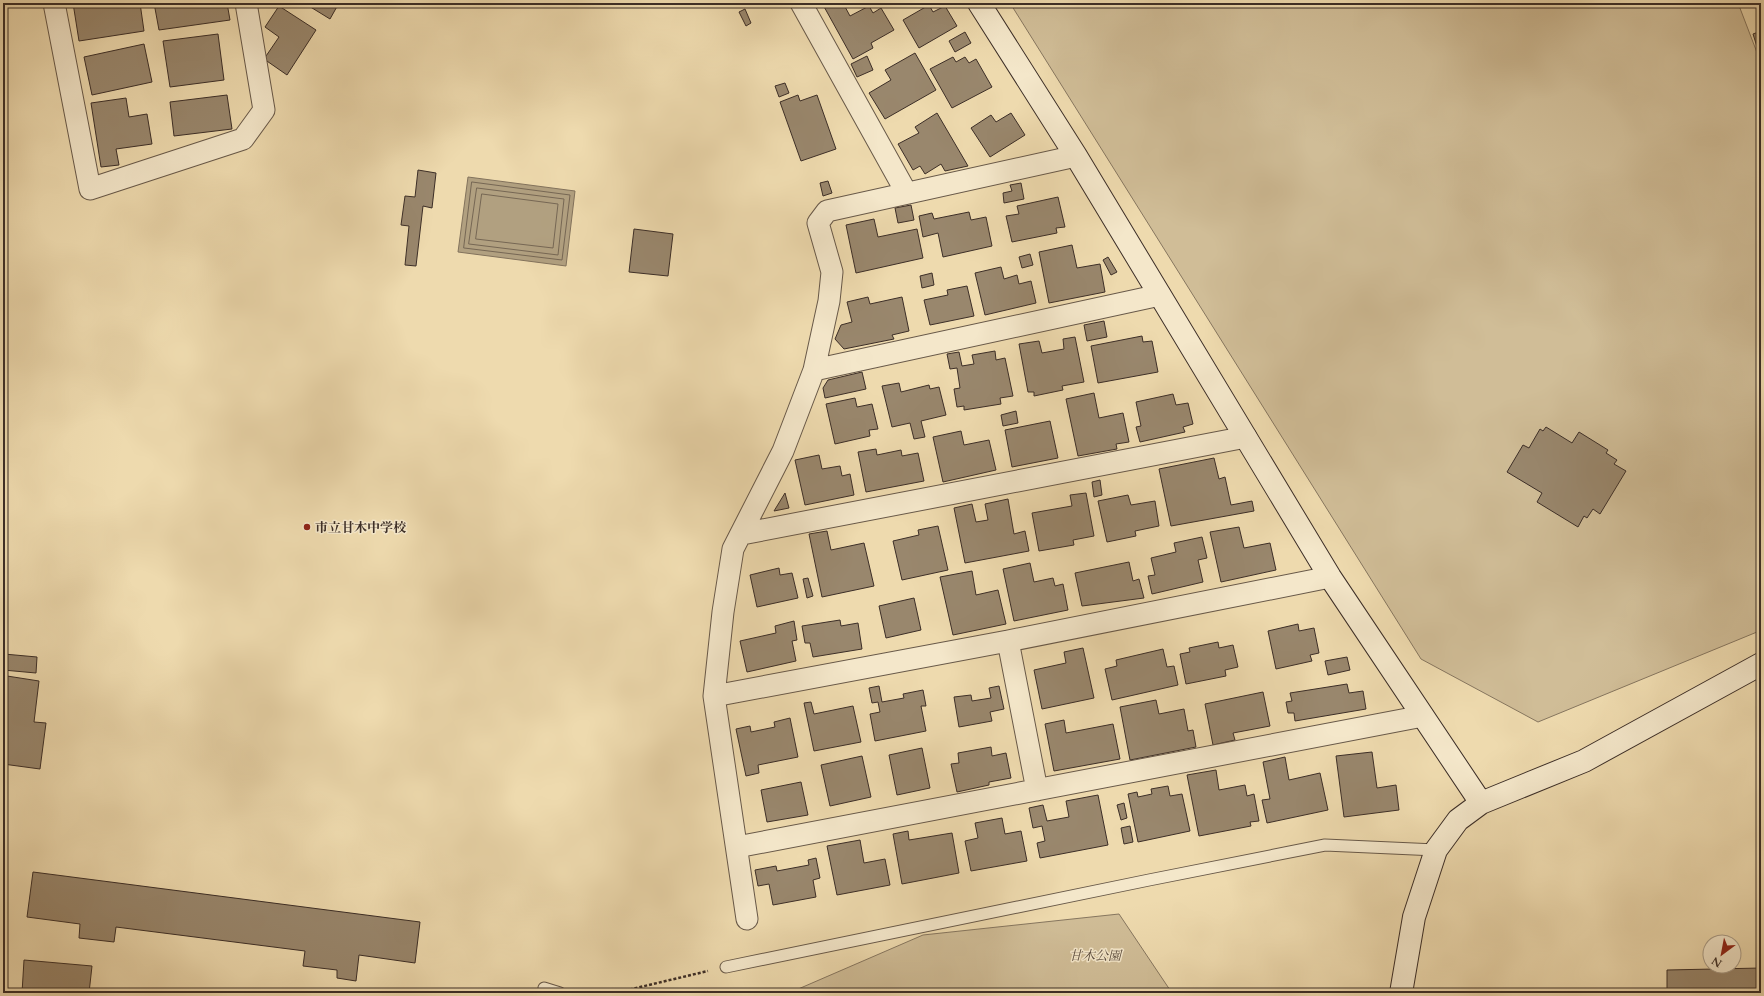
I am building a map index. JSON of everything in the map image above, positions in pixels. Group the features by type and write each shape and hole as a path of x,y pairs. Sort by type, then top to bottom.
{"street":[{"path":"54,3 90,189 243,139 264,110 246,3"},
{"path":"802,3 906,192"},
{"path":"979,3 1076,156 1330,577 1481,803"},
{"path":"747,919 714,696 720,633 733,549 783,451 814,370 829,301 832,272 818,223 827,211 906,192 1076,156"},
{"path":"814,370 1160,295"},
{"path":"742,534 1246,437"},
{"path":"714,696 1008,641 1330,577"},
{"path":"1008,641 1037,790"},
{"path":"1401,993 1414,917 1436,850 1458,820 1481,803 1584,761 1761,664"},
{"path":"737,847 1423,716"}],"lane":[{"path":"726,967 1326,845 1436,850"},
{"path":"544,988 560,993"}],"path":[{"path":"615,993 726,967"}],"green space":[{"path":"1010,3 1738,3 1761,63 1761,625 1757,632 1538,722 1421,659"},
{"name":"甘木公園","path":"1119,914 1172,993 789,993 923,935"}],"water":[{"path":"468,177 575,191 566,266 458,252"}],"building":[{"path":"73,3 140,3 144,31 79,41"},
{"path":"154,3 227,3 230,20 159,30"},
{"path":"304,3 339,3 330,19"},
{"path":"822,3 843,3 850,16 869,6 873,13 881,8 894,30 871,43 873,48 853,59"},
{"path":"929,5 933,12 945,6 957,26 919,48 903,20"},
{"path":"279,6 316,30 287,75 264,59 279,37 265,27"},
{"path":"745,9 751,23 746,26 739,12"},
{"path":"1761,31 1761,49 1758,50 1753,34"},
{"path":"965,32 971,43 955,52 949,41"},
{"path":"218,34 224,80 170,87 163,41"},
{"path":"144,44 152,82 92,95 84,57"},
{"path":"915,53 936,90 885,119 869,93 891,80 885,70"},
{"path":"867,56 873,70 857,77 851,64"},
{"path":"953,57 956,62 965,57 969,63 976,59 992,87 952,108 930,69"},
{"path":"785,83 789,93 779,97 775,86"},
{"path":"227,95 232,129 174,136 170,102"},
{"path":"798,95 800,101 817,95 836,149 801,161 780,102"},
{"path":"126,98 129,117 147,114 152,144 116,149 119,165 101,167 91,103"},
{"path":"937,113 968,166 945,171 941,164 925,174 920,166 913,170 898,144 919,133 915,127"},
{"path":"1011,113 1025,135 990,157 971,128 991,115 996,122"},
{"path":"418,170 436,173 432,208 423,206 416,266 405,265 409,226 401,225 405,196 415,197"},
{"path":"828,181 832,193 823,196 820,183"},
{"path":"1021,183 1024,199 1004,203 1003,193 1012,191 1010,185"},
{"path":"1058,197 1065,227 1056,228 1057,233 1012,242 1006,216 1019,214 1017,206"},
{"path":"911,205 914,220 898,223 895,208"},
{"path":"969,212 971,220 986,217 992,246 943,257 938,233 923,237 919,216 932,213 934,219"},
{"path":"874,219 878,237 917,229 923,258 856,273 846,225"},
{"path":"634,229 673,234 668,276 629,272"},
{"path":"1072,245 1077,268 1100,264 1105,292 1049,303 1039,252"},
{"path":"1030,254 1033,265 1022,268 1019,257"},
{"path":"1108,257 1117,272 1111,275 1103,260"},
{"path":"1001,267 1004,279 1017,275 1019,284 1031,281 1036,303 985,315 975,273"},
{"path":"932,273 934,285 922,288 920,276"},
{"path":"967,286 974,316 930,325 924,300 948,295 947,290"},
{"path":"868,297 870,304 902,297 909,331 892,335 894,339 844,349 835,339 841,325 852,322 847,302"},
{"path":"1104,321 1107,337 1087,341 1084,325"},
{"path":"1142,336 1143,342 1152,341 1158,372 1098,383 1091,346"},
{"path":"1075,337 1084,382 1062,386 1063,390 1034,396 1034,392 1028,392 1019,344 1039,341 1042,353 1064,349 1063,339"},
{"path":"995,351 996,360 1005,358 1013,396 1000,398 1001,404 964,410 964,406 957,407 954,389 960,388 957,368 950,369 947,354 959,352 962,366 974,364 972,355"},
{"path":"862,372 866,389 825,398 823,388 828,380"},
{"path":"899,383 901,392 929,385 930,389 939,387 946,415 921,421 925,437 914,439 910,423 892,427 882,386"},
{"path":"1094,393 1099,418 1123,413 1129,442 1116,444 1117,449 1078,456 1066,399"},
{"path":"1173,394 1176,405 1188,403 1193,424 1183,427 1185,432 1140,442 1136,427 1141,426 1136,402"},
{"path":"855,398 857,407 872,404 878,429 869,430 870,436 835,444 826,404"},
{"path":"1016,411 1018,423 1003,426 1001,415"},
{"path":"1050,421 1058,458 1012,467 1005,430"},
{"path":"1546,427 1572,443 1579,432 1608,450 1606,453 1617,460 1614,464 1626,471 1600,514 1593,509 1587,518 1584,516 1578,527 1537,502 1542,493 1507,472 1523,445 1529,448 1540,429 1543,431"},
{"path":"961,431 964,445 989,440 996,470 943,482 933,437"},
{"path":"876,449 877,455 901,450 902,456 918,453 924,481 866,492 858,452"},
{"path":"819,455 822,469 840,466 842,476 850,474 854,495 805,505 795,460"},
{"path":"1214,458 1219,479 1225,477 1231,505 1252,501 1254,511 1171,526 1159,469"},
{"path":"1100,480 1102,495 1094,497 1092,482"},
{"path":"785,493 789,508 774,511"},
{"path":"1086,493 1094,536 1073,540 1074,545 1039,551 1032,513 1072,506 1070,495"},
{"path":"1128,495 1131,505 1155,501 1159,526 1135,531 1136,536 1107,542 1098,501"},
{"path":"1008,499 1014,534 1025,531 1029,551 965,563 954,508 972,504 976,522 988,520 985,504"},
{"path":"938,526 948,570 902,580 893,541 919,535 918,530"},
{"path":"1239,527 1244,548 1270,543 1276,570 1221,582 1210,532"},
{"path":"827,531 831,550 864,543 874,586 822,597 809,534"},
{"path":"1202,537 1207,558 1198,560 1203,582 1152,594 1148,576 1155,575 1151,558 1176,552 1174,543"},
{"path":"1129,562 1133,581 1139,579 1144,598 1082,606 1075,573"},
{"path":"1030,563 1034,582 1053,578 1055,586 1063,584 1068,610 1014,621 1003,569"},
{"path":"779,568 780,575 792,573 798,598 757,607 750,575"},
{"path":"972,571 976,595 998,590 1006,624 953,635 940,577"},
{"path":"808,578 813,596 807,598 803,579"},
{"path":"914,598 921,630 886,638 879,606"},
{"path":"840,620 841,626 858,623 862,649 813,657 810,643 805,643 802,626"},
{"path":"794,621 797,640 792,641 796,661 747,672 740,641 776,633 775,626"},
{"path":"1298,624 1299,631 1314,628 1319,653 1310,655 1312,661 1276,669 1268,631"},
{"path":"1218,642 1219,648 1233,645 1238,667 1225,670 1226,676 1186,684 1180,654 1190,652 1189,648"},
{"path":"1083,648 1094,698 1042,709 1034,670 1066,663 1064,652"},
{"path":"1163,649 1167,667 1174,666 1178,685 1112,700 1105,669 1117,666 1116,660"},
{"path":"4,654 37,657 36,673 3,670"},
{"path":"1347,657 1350,670 1328,675 1325,661"},
{"path":"7,676 39,681 34,722 46,723 40,769 3,764 3,707"},
{"path":"1347,684 1349,693 1363,691 1366,709 1295,721 1294,713 1288,713 1286,702 1292,701 1290,693"},
{"path":"879,686 882,702 904,698 903,694 923,690 926,706 921,706 926,731 875,741 870,714 880,712 878,702 872,703 869,688"},
{"path":"999,686 1004,709 990,712 992,721 959,727 954,697 971,695 972,701 991,698 989,688"},
{"path":"1263,692 1270,726 1233,733 1235,740 1213,745 1205,704"},
{"path":"1156,700 1159,714 1184,709 1188,731 1193,730 1196,747 1130,760 1120,707"},
{"path":"811,702 814,714 853,706 861,742 814,751 804,703"},
{"path":"790,718 798,757 758,765 759,773 746,776 736,729 750,726 751,732 775,727 774,722"},
{"path":"1064,720 1066,733 1113,724 1120,759 1054,771 1045,724"},
{"path":"991,747 992,756 1006,753 1011,778 989,782 989,785 957,792 951,764 959,763 958,753"},
{"path":"922,748 930,788 897,795 889,755"},
{"path":"1372,752 1377,788 1396,785 1399,810 1344,817 1336,756"},
{"path":"862,756 871,797 830,806 821,765"},
{"path":"1285,757 1289,780 1320,773 1328,810 1267,823 1262,800 1270,799 1263,762"},
{"path":"1216,770 1219,790 1245,785 1247,796 1254,794 1259,821 1250,822 1251,826 1199,836 1187,775"},
{"path":"801,782 808,815 767,822 761,790"},
{"path":"1168,786 1170,796 1182,794 1190,831 1138,842 1128,794 1137,792 1138,797 1152,794 1151,789"},
{"path":"1098,795 1108,845 1040,858 1037,843 1045,841 1042,826 1033,828 1029,808 1043,805 1047,821 1069,817 1066,801"},
{"path":"1124,803 1127,818 1121,820 1117,805"},
{"path":"1002,818 1005,834 1021,831 1027,861 971,871 965,841 978,838 975,823"},
{"path":"1130,826 1133,842 1124,844 1121,828"},
{"path":"908,831 909,840 952,833 959,873 902,884 893,834"},
{"path":"860,840 864,863 885,859 890,885 837,895 827,846"},
{"path":"816,858 820,878 813,880 816,897 773,905 769,884 758,886 755,870 776,866 777,871 809,865 808,860"},
{"path":"33,872 420,922 415,963 359,955 356,981 337,978 337,970 303,966 305,951 116,927 114,942 79,938 80,924 27,917"},
{"path":"24,960 92,966 89,993 22,993"},
{"path":"1742,968 1761,968 1761,993 1667,993 1667,970 1702,969 1702,974 1742,974"}],"place":[{"name":"市立甘木中学校","path":"307,527"}]}
